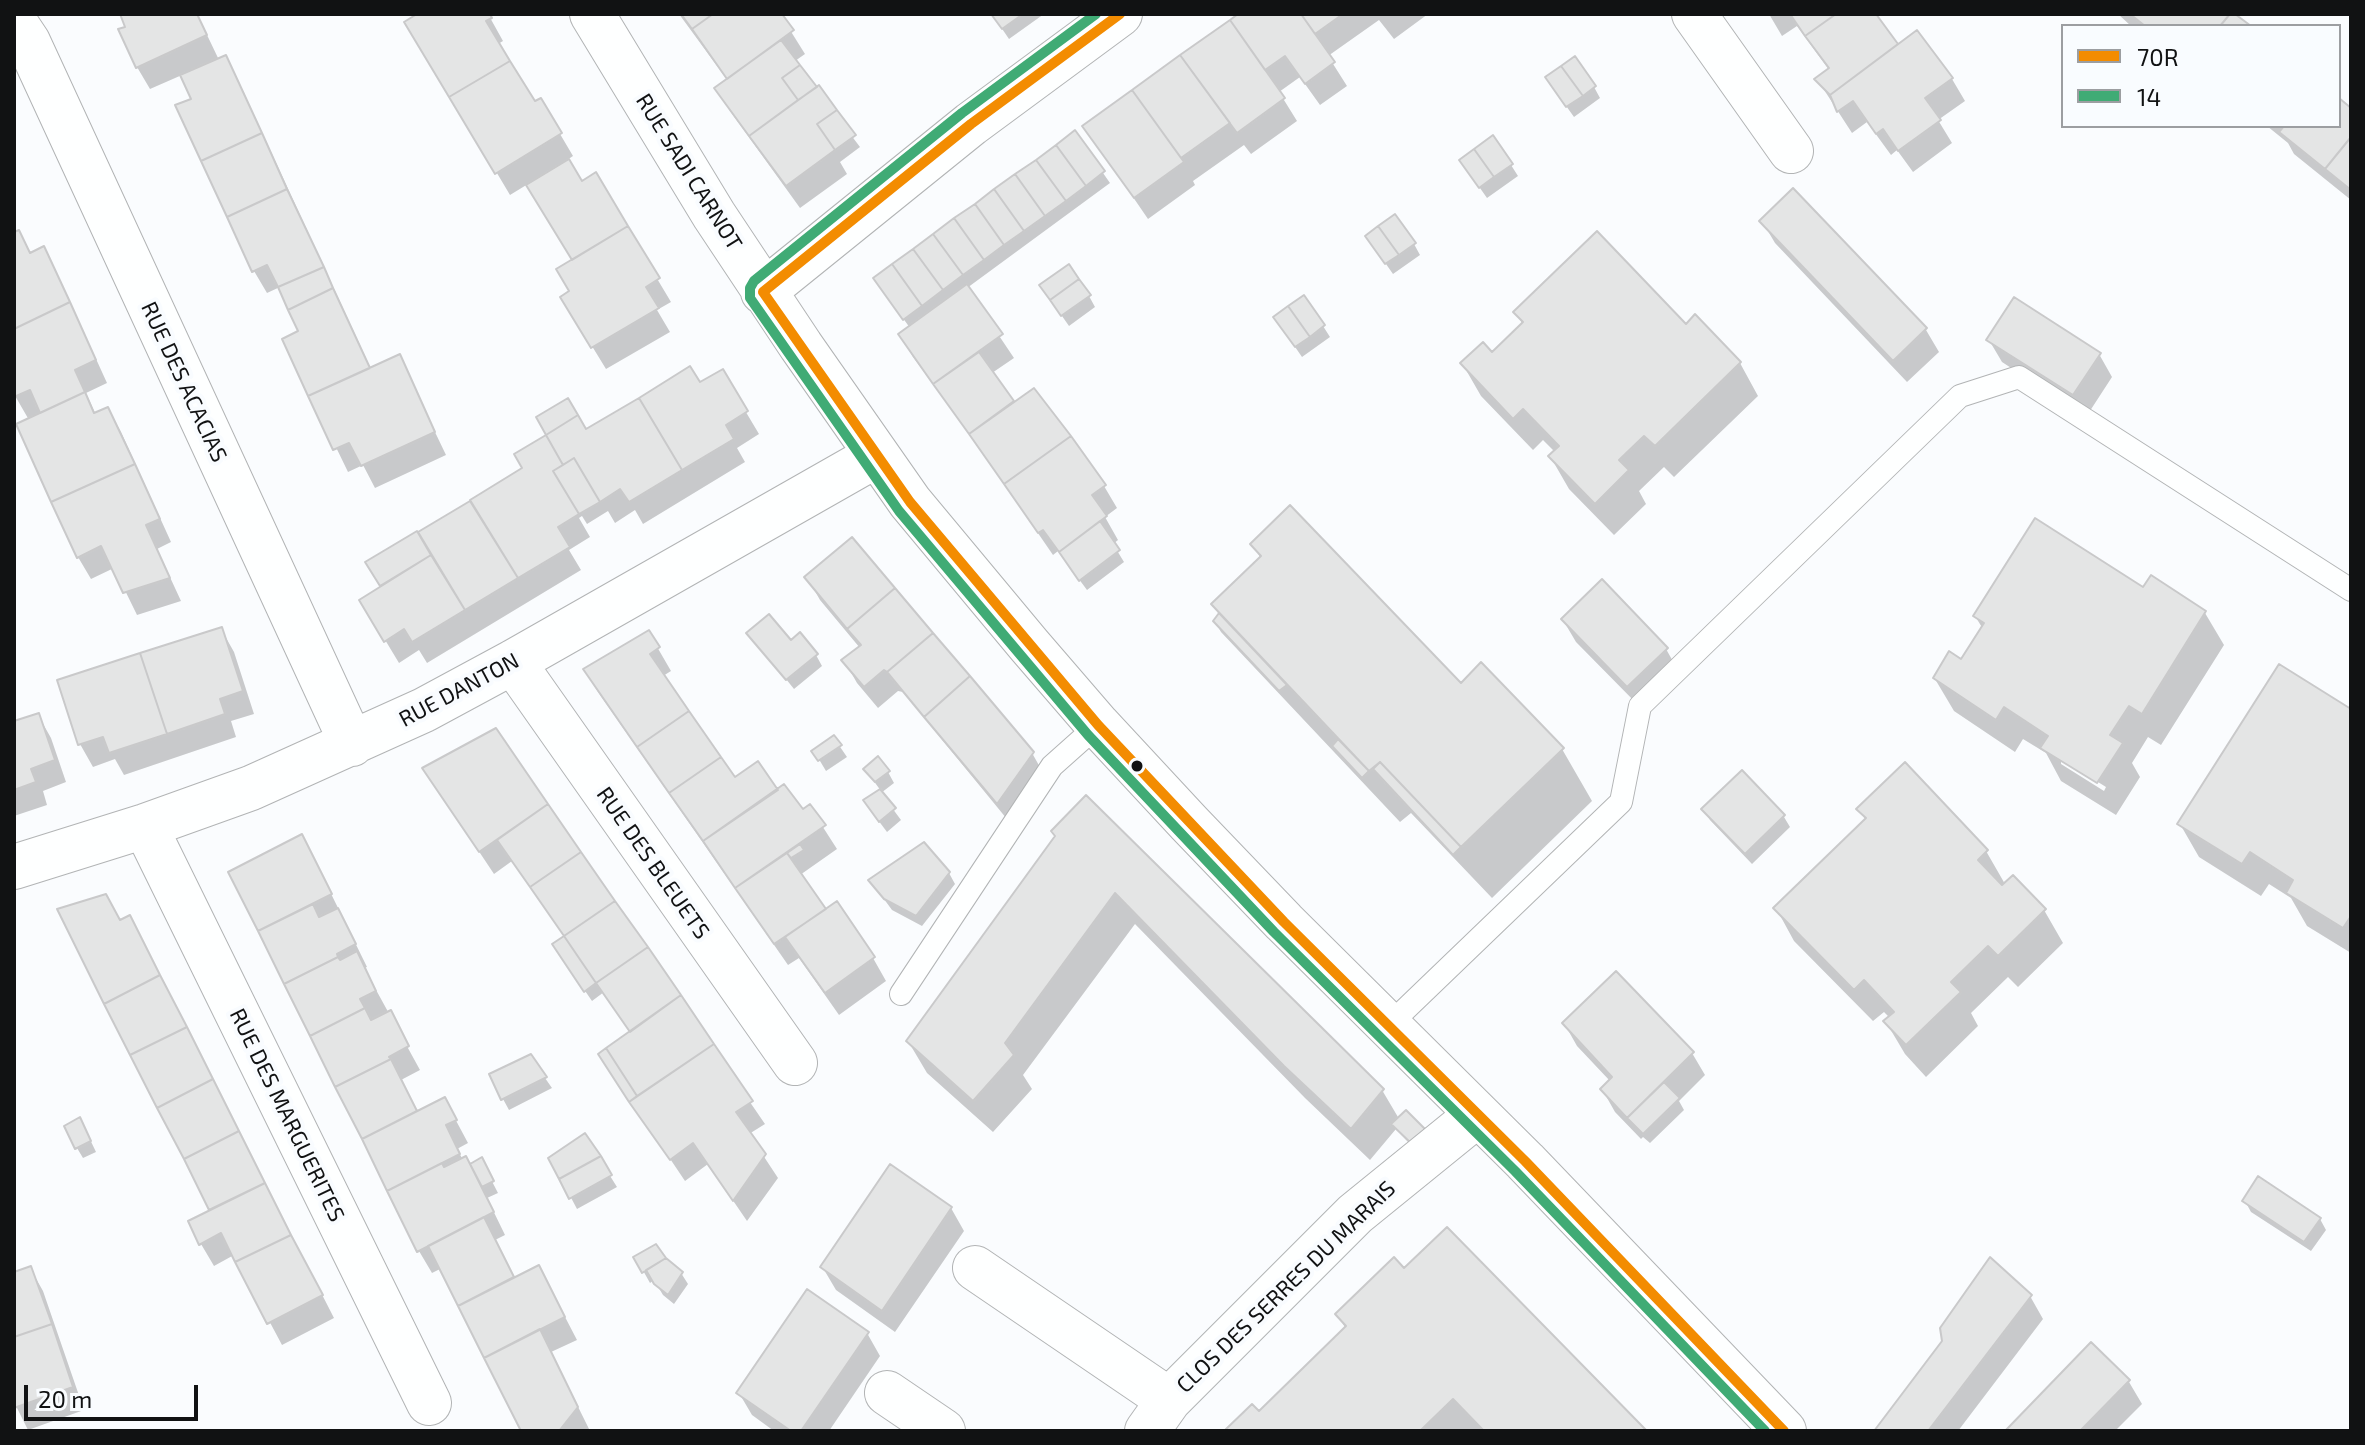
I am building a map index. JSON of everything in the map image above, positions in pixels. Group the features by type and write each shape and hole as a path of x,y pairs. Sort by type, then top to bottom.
{"street":[{"name":"RUE SADI CARNOT","path":"592,14 763,292 910,502 1098,725 1284,922 1389,1025 1784,1431"},
{"path":"763,292 971,124 1120,14"},
{"path":"1694,14 1791,151"},
{"name":"RUE DES ACACIAS","path":"14,21 28,42 352,744"},
{"name":"RUE DANTON","path":"14,867 145,826 251,788 424,710 877,455"},
{"name":"RUE DES BLEUETS","path":"513,662 795,1063"},
{"name":"RUE DES MARGUERITES","path":"145,826 429,1403"},
{"name":"CLOS DES SERRES DU MARAIS","path":"975,1268 1158,1415 1355,1214 1477,1115"},
{"path":"887,1393 943,1431"}],"lane":[{"path":"1389,1025 1621,802 1640,706 1960,396 2019,377 2351,590"},
{"path":"901,994 1052,766 1098,725"}],"building":[{"path":"120,14 197,14 207,35 136,68 118,29 125,27"},
{"path":"417,14 490,14 492,18 486,21 510,61 449,97 404,22"},
{"path":"681,14 713,14 692,29"},
{"path":"713,14 782,14 794,30 727,79 692,29"},
{"path":"991,14 1023,14 1002,29"},
{"path":"1238,14 1301,14 1335,62 1305,84 1285,56 1265,70 1230,20"},
{"path":"1301,14 1343,14 1315,34"},
{"path":"1790,14 1836,14 1805,36"},
{"path":"1836,14 1876,14 1898,44 1830,95 1814,79 1829,68 1805,36"},
{"path":"2130,14 2230,14 2222,24 2142,24"},
{"path":"2230,14 2235,14 2248,24 2222,24"},
{"path":"1230,20 1285,98 1237,133 1180,55"},
{"path":"1917,30 1953,78 1925,98 1941,120 1898,151 1883,129 1876,134 1853,101 1837,112 1830,95"},
{"path":"781,40 800,65 782,78 798,100 749,136 714,88"},
{"path":"226,55 262,133 201,161 175,105 191,99 180,75"},
{"path":"1180,55 1230,123 1181,158 1132,90"},
{"path":"1575,56 1596,86 1583,96 1561,66"},
{"path":"510,61 535,101 541,98 562,133 495,174 449,97"},
{"path":"800,65 817,87 798,100 782,78"},
{"path":"1561,66 1583,96 1566,107 1545,77"},
{"path":"819,85 837,110 817,124 835,150 786,186 749,136"},
{"path":"1132,90 1184,162 1134,198 1082,126"},
{"path":"2341,100 2351,108 2351,137 2325,169 2279,132 2282,128 2341,128"},
{"path":"837,110 856,135 835,150 817,124"},
{"path":"1075,130 1105,171 1086,186 1056,145"},
{"path":"262,133 287,189 227,217 201,161"},
{"path":"1493,135 1513,164 1494,177 1474,149"},
{"path":"2351,137 2351,190 2325,169"},
{"path":"1056,145 1086,186 1066,201 1036,160"},
{"path":"1474,149 1494,177 1479,188 1459,160"},
{"path":"569,159 582,181 596,172 628,226 572,260 526,185"},
{"path":"1036,160 1066,201 1045,216 1015,174"},
{"path":"1015,174 1045,216 1024,231 994,189"},
{"path":"1793,188 1927,328 1893,361 1759,221"},
{"path":"287,189 324,267 278,287 267,265 252,272 227,217"},
{"path":"994,189 1024,231 1004,245 975,204"},
{"path":"975,204 1004,245 984,260 954,218"},
{"path":"1395,214 1416,243 1399,255 1378,226"},
{"path":"954,218 984,260 963,275 933,234"},
{"path":"628,226 660,278 646,287 659,308 591,348 560,297 569,291 556,269"},
{"path":"1378,226 1399,255 1385,264 1365,236"},
{"path":"19,230 30,253 44,246 70,302 14,329 14,232"},
{"path":"1597,231 1686,324 1695,314 1741,362 1655,446 1644,436 1619,460 1629,470 1595,504 1548,456 1559,446 1523,409 1513,419 1460,363 1483,342 1492,352 1523,322 1513,312"},
{"path":"933,234 963,275 943,290 913,249"},
{"path":"913,249 943,290 922,306 892,264"},
{"path":"892,264 922,306 903,320 873,278"},
{"path":"1069,264 1079,279 1050,300 1039,285"},
{"path":"324,267 333,288 288,310 278,287"},
{"path":"1079,279 1091,295 1061,316 1050,300"},
{"path":"967,284 1003,334 933,384 898,334"},
{"path":"333,288 370,368 308,396 282,339 298,331 288,310"},
{"path":"1304,295 1325,325 1310,337 1288,306"},
{"path":"2014,297 2101,353 2073,395 1986,340"},
{"path":"70,302 96,360 75,370 85,392 40,413 30,390 14,397 14,329"},
{"path":"1288,306 1310,337 1295,347 1273,317"},
{"path":"979,352 1014,401 969,434 933,384"},
{"path":"400,354 435,432 361,466 349,443 333,450 308,396"},
{"path":"690,366 700,382 723,369 748,411 726,425 734,439 682,470 639,398"},
{"path":"1034,388 1071,436 1004,484 969,434"},
{"path":"85,392 94,413 108,407 135,464 51,502 16,424"},
{"path":"568,398 578,415 546,435 536,417"},
{"path":"639,398 682,470 629,502 620,489 600,502 574,458 563,465 546,435 578,415 586,429"},
{"path":"546,435 563,465 553,471 579,514 558,527 570,547 518,578 470,500 522,468 514,454"},
{"path":"1071,436 1106,485 1092,495 1107,516 1059,552 1043,530 1038,533 1004,484"},
{"path":"574,458 600,502 579,514 553,471"},
{"path":"135,464 160,519 146,525 170,578 123,593 101,546 77,558 51,502"},
{"path":"470,501 518,578 465,610 418,532"},
{"path":"1290,505 1461,683 1481,662 1564,748 1461,847 1380,762 1369,771 1211,604 1261,556 1250,544"},
{"path":"2035,518 2143,587 2151,575 2206,611 2142,714 2129,706 2110,735 2123,743 2097,783 2040,748 2048,736 2004,707 1996,720 1933,678 1949,651 1961,659 1984,623 1973,616"},
{"path":"1100,521 1120,550 1079,581 1059,552"},
{"path":"417,531 431,555 380,586 365,562"},
{"path":"852,537 895,588 847,629 804,577"},
{"path":"431,555 465,610 412,642 404,629 384,642 359,600"},
{"path":"1602,579 1668,648 1627,687 1561,619"},
{"path":"895,588 933,633 864,687 841,660 861,645 847,629"},
{"path":"1219,613 1287,685 1279,691 1213,621"},
{"path":"769,614 791,640 800,632 818,654 786,680 746,633"},
{"path":"222,627 243,691 220,699 225,714 167,734 140,653"},
{"path":"649,630 660,647 650,654 689,711 637,747 583,669"},
{"path":"933,633 970,676 924,717 887,672"},
{"path":"140,653 167,734 109,753 103,737 78,745 57,680"},
{"path":"2279,664 2351,709 2351,916 2343,928 2286,893 2293,880 2250,852 2242,864 2177,824"},
{"path":"970,676 1034,752 997,804 924,717"},
{"path":"689,711 721,757 669,793 637,747"},
{"path":"39,713 55,760 31,769 36,782 14,790 14,721"},
{"path":"496,728 548,804 479,852 422,768"},
{"path":"834,735 842,745 818,761 811,751"},
{"path":"1338,739 1369,771 1362,778 1332,746"},
{"path":"878,756 890,771 875,782 863,769"},
{"path":"721,757 735,777 758,761 778,790 703,841 669,793"},
{"path":"1380,762 1461,847 1453,855 1373,769"},
{"path":"1905,762 1988,850 1978,860 2002,885 2013,875 2046,909 1998,956 1988,946 1951,982 1961,992 1906,1045 1883,1021 1894,1012 1864,980 1854,990 1773,908 1866,818 1856,809"},
{"path":"1742,770 1785,815 1745,854 1701,809"},
{"path":"784,784 803,809 810,804 826,825 735,888 703,841"},
{"path":"880,789 896,808 879,822 863,800"},
{"path":"1086,795 1384,1089 1351,1129 1284,1066 1115,893 1005,1043 1014,1055 973,1101 906,1041 1055,836 1051,831"},
{"path":"548,804 581,852 530,887 497,840"},
{"path":"302,834 332,894 258,931 228,872"},
{"path":"924,842 950,872 916,916 884,899 868,880"},
{"path":"800,844 804,850 791,858 787,853"},
{"path":"581,852 615,901 564,936 530,887"},
{"path":"787,853 826,909 774,944 735,888"},
{"path":"106,894 120,920 130,915 160,975 104,1004 57,909"},
{"path":"615,901 648,947 596,983 564,936"},
{"path":"837,901 875,957 825,993 785,937"},
{"path":"313,904 319,917 338,908 356,944 337,954 338,957 284,984 258,931"},
{"path":"564,936 596,983 584,992 552,944"},
{"path":"648,947 681,995 630,1032 596,983"},
{"path":"357,951 376,991 360,999 365,1008 310,1036 284,984"},
{"path":"1616,971 1694,1052 1627,1118 1600,1089 1612,1077 1562,1023"},
{"path":"160,975 187,1027 130,1055 104,1004"},
{"path":"681,995 714,1044 637,1096 606,1048"},
{"path":"365,1008 371,1020 391,1010 409,1046 389,1057 391,1059 335,1087 310,1036"},
{"path":"187,1027 213,1079 157,1108 130,1055"},
{"path":"714,1044 753,1101 736,1112 766,1154 733,1201 693,1143 670,1160 629,1102"},
{"path":"606,1048 637,1096 629,1102 598,1054"},
{"path":"531,1054 547,1077 501,1100 489,1074"},
{"path":"391,1059 417,1111 362,1139 335,1087"},
{"path":"213,1079 239,1131 184,1159 157,1108"},
{"path":"1664,1082 1680,1098 1643,1134 1627,1118"},
{"path":"445,1097 457,1120 446,1125 460,1154 387,1191 362,1139"},
{"path":"1406,1110 1428,1132 1414,1146 1391,1124"},
{"path":"80,1117 91,1141 75,1149 64,1126"},
{"path":"239,1131 265,1183 209,1210 184,1159"},
{"path":"585,1133 601,1156 559,1179 548,1158"},
{"path":"466,1156 494,1212 417,1252 387,1191 442,1163 444,1167"},
{"path":"601,1156 612,1175 569,1199 559,1179"},
{"path":"482,1157 494,1181 482,1187 470,1164"},
{"path":"890,1164 952,1207 882,1311 820,1267"},
{"path":"2258,1176 2321,1218 2304,1242 2242,1201"},
{"path":"265,1183 291,1235 235,1262 221,1233 199,1245 188,1221"},
{"path":"484,1217 514,1277 458,1306 428,1246"},
{"path":"1447,1227 1647,1431 1484,1431 1453,1399 1420,1431 1224,1431 1252,1404 1259,1411 1346,1326 1335,1314 1394,1257 1404,1268"},
{"path":"291,1235 323,1295 267,1324 235,1262"},
{"path":"656,1244 666,1258 642,1273 633,1257"},
{"path":"1990,1257 2032,1295 1928,1431 1874,1431 1942,1341 1940,1328"},
{"path":"666,1258 683,1272 668,1295 654,1284 646,1270"},
{"path":"539,1265 565,1317 484,1358 458,1306"},
{"path":"31,1266 52,1324 14,1337 14,1272"},
{"path":"807,1289 869,1332 801,1431 791,1431 736,1393"},
{"path":"52,1324 73,1387 14,1408 14,1337"},
{"path":"540,1329 578,1407 559,1431 521,1431 484,1358"},
{"path":"2091,1342 2130,1380 2080,1431 2005,1431"}],"transit line":[{"name":"14","path":"1096,14 962,113 754,281 750,298 899,511 1088,735 1274,932 1515,1171 1765,1431"},
{"name":"70R","path":"763,292 971,124 1120,14"},
{"name":"70R","path":"763,292 910,502 1098,725 1284,922 1525,1161 1784,1431"}]}
